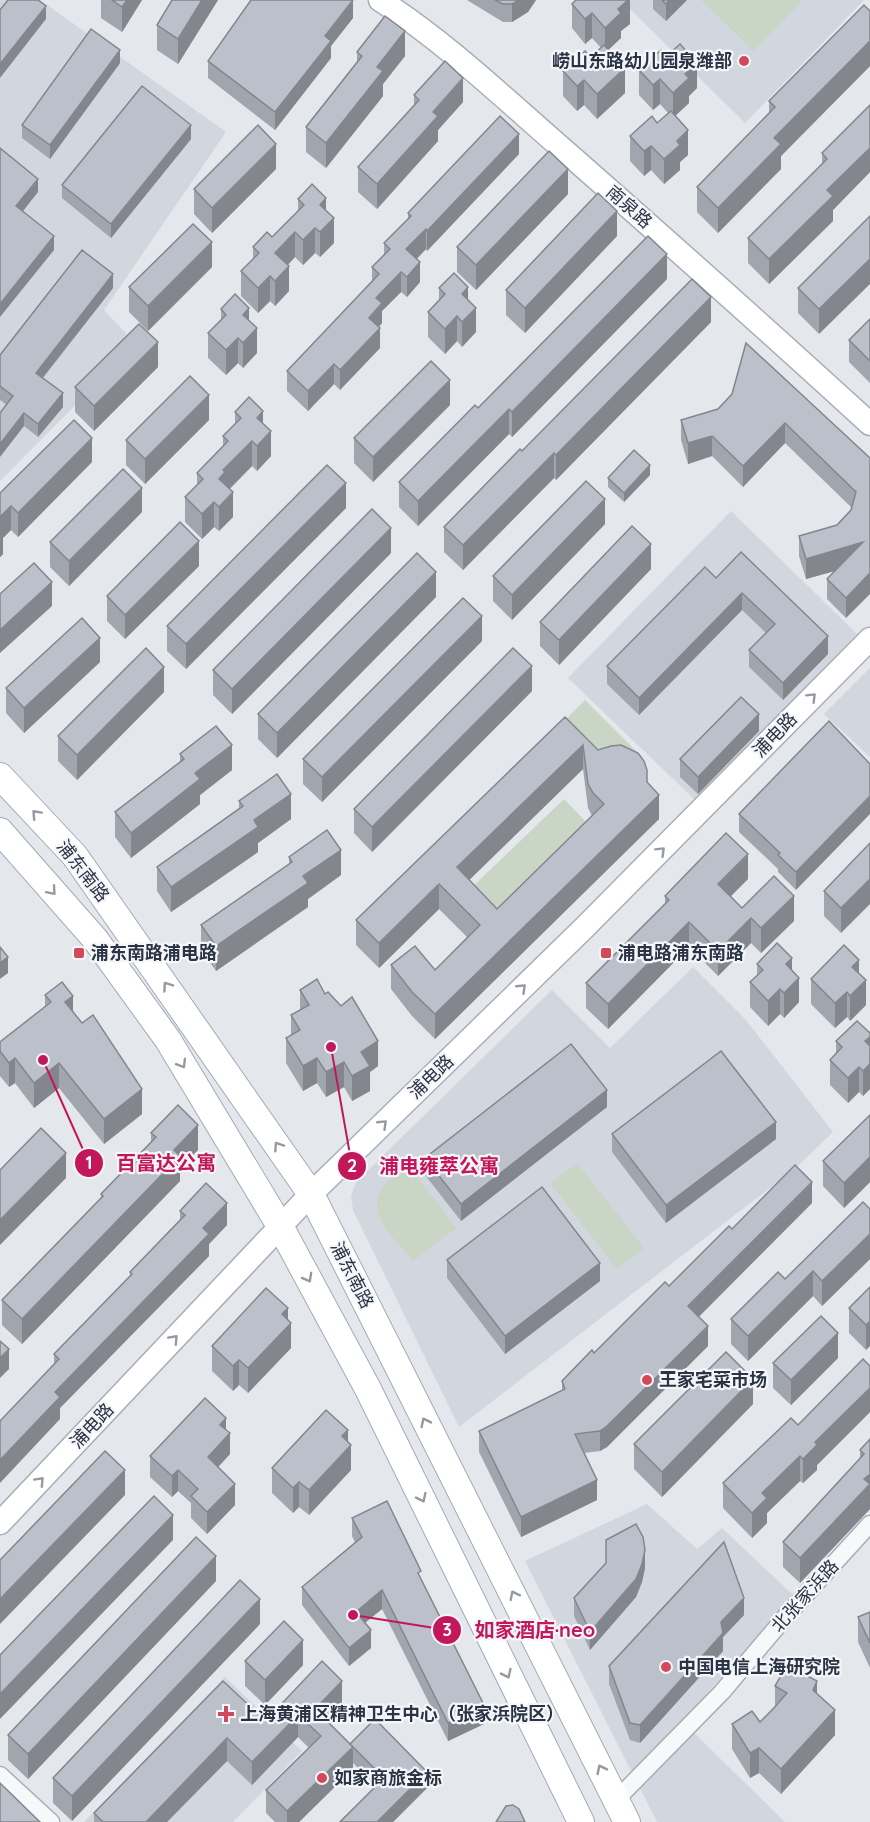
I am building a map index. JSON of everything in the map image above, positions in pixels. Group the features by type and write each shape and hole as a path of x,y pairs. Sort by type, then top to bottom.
{"main road":[{"name":"浦东南路","path":"0,776 75,856 311,1194 622,1811"},
{"name":"浦东南路","path":"0,831 95,939 168,1040 280,1226 368,1389 581,1822"}],"street":[{"name":"南泉路","path":"380,0 415,22 500,94 747,311 870,424"},
{"name":"浦电路","path":"0,1523 311,1194 585,927 870,639"},
{"name":"北张家浜路","path":"622,1811 787,1615 870,1524"},
{"path":"0,1775 51,1822"}],"shaded area":[{"path":"0,0 40,0 226,132 104,310 136,344 0,481"},
{"name":"崂山东路幼儿园泉潍部","path":"621,0 864,0 745,123"},
{"path":"731,511 857,634 695,800 568,678"},
{"path":"870,668 870,757 824,714"},
{"path":"693,967 746,1020 833,1132 796,1168 459,1427 353,1210 351,1196 356,1182 552,990 610,1048"},
{"path":"647,1504 697,1549 722,1528 794,1596 682,1721 785,1822 657,1822 525,1561"},
{"name":"上海黄浦区精神卫生中心（张家浜院区）","path":"225,1677 302,1751 233,1822 84,1822"}],"green space":[{"path":"701,0 800,0 802,1 754,51"},
{"path":"585,700 639,754 626,766 607,766 563,722"},
{"path":"564,799 593,829 494,924 465,894"},
{"path":"577,1163 644,1248 617,1269 550,1183"},
{"path":"407,1164 456,1228 413,1261 385,1227 377,1207 378,1197 383,1187"}],"building":[{"path":"8,0 38,0 46,6 0,64 0,10"},
{"path":"112,0 127,0 122,7"},
{"path":"172,0 202,0 178,39 157,25"},
{"path":"251,0 353,0 325,36 331,41 275,112 208,61"},
{"path":"495,0 519,0 512,4 503,4"},
{"path":"576,0 628,0 618,9 621,13 605,28 592,13 585,19 572,4"},
{"path":"864,5 870,11 870,41 774,138 781,144 718,208 697,187 775,107 769,101"},
{"path":"385,16 405,31 377,67 383,71 326,143 306,127 362,56 357,52"},
{"path":"91,29 120,50 50,145 22,125"},
{"path":"680,44 697,63 685,74 689,78 673,93 660,79 653,85 639,70 661,50 667,56"},
{"path":"604,45 625,68 597,94 584,80 577,86 563,71 585,51 591,57"},
{"path":"445,61 463,78 433,112 438,116 377,184 358,167 419,100 414,95"},
{"path":"142,86 191,125 111,224 62,185"},
{"path":"870,105 870,148 827,190 833,196 769,259 748,238 827,159 822,153"},
{"path":"671,111 688,130 677,141 680,145 664,159 651,146 644,151 630,136 652,116 657,123"},
{"path":"500,116 519,134 427,231 426,229 406,249 420,262 407,277 401,272 376,298 382,303 369,318 380,328 340,370 334,364 308,391 287,371 379,274 372,267 390,249 384,243 411,216 408,213"},
{"path":"258,125 276,144 212,208 194,189"},
{"path":"0,148 38,179 16,206 54,236 0,304"},
{"path":"549,151 568,169 476,265 457,247"},
{"path":"312,184 326,198 320,205 334,218 320,232 315,228 303,240 295,232 275,253 289,266 275,281 270,276 258,288 241,271 259,253 253,247 267,232 272,237 304,205 298,199"},
{"path":"598,193 617,211 525,308 506,290"},
{"path":"870,216 870,259 819,309 798,288"},
{"path":"193,224 212,242 148,306 129,287"},
{"path":"648,236 667,254 512,412 509,409 418,501 399,482 475,405 478,408"},
{"path":"82,250 113,274 36,373 63,393 38,424 24,413 0,444 0,413 13,396 0,386 0,355"},
{"path":"454,273 468,287 462,294 476,308 462,322 457,316 445,329 428,312 445,294 439,288"},
{"path":"692,279 711,297 556,455 554,453 463,545 444,527"},
{"path":"235,294 249,308 243,315 257,328 243,343 238,338 226,350 208,333 226,315 221,309"},
{"path":"870,319 870,361 849,340"},
{"path":"139,324 158,342 94,406 75,387"},
{"path":"746,343 870,458 870,573 846,598 827,579 863,542 806,559 799,536 837,525 851,510 856,492 785,423 743,466 712,436 688,443 681,420 718,409 732,394"},
{"path":"431,361 450,380 373,457 354,438"},
{"path":"190,376 209,395 145,459 126,440"},
{"path":"249,397 263,411 257,418 271,431 257,446 252,441 223,470 225,472 219,479 233,492 219,507 214,502 202,514 185,497 203,479 197,473 228,441 223,436 241,418 235,412"},
{"path":"74,420 92,438 18,513 11,506 0,517 0,493"},
{"path":"634,450 650,465 624,493 608,478"},
{"path":"327,465 346,483 186,644 167,626"},
{"path":"123,469 142,488 69,561 50,542"},
{"path":"586,481 605,499 512,595 493,576"},
{"path":"372,509 391,528 232,689 213,670"},
{"path":"180,522 199,541 125,615 107,596"},
{"path":"632,526 651,544 559,640 540,622"},
{"path":"741,552 828,636 783,683 749,650 775,624 742,593 639,698 607,666 705,567 716,578"},
{"path":"417,553 436,572 277,733 258,714"},
{"path":"34,563 52,582 0,630 0,594"},
{"path":"463,598 482,616 322,777 303,759"},
{"path":"82,618 100,638 24,708 6,688"},
{"path":"146,648 164,667 77,755 58,736"},
{"path":"513,648 532,666 372,827 354,809"},
{"path":"741,697 759,714 698,777 680,759"},
{"path":"565,717 598,750 621,745 638,753 644,761 647,782 659,795 435,1014 412,992 391,965 415,946 435,970 480,925 439,884 379,943 356,920","holes":["583,745 588,784 604,804 497,909 457,867"]},
{"path":"829,721 870,764 870,796 796,872 778,855 780,853 739,814"},
{"path":"216,726 232,745 195,773 200,779 131,833 115,812 184,759 180,754"},
{"path":"277,774 291,794 254,820 258,827 171,887 157,867 243,806 239,801"},
{"path":"327,830 341,850 303,876 308,883 216,946 201,925 292,862 289,857"},
{"path":"726,833 748,854 718,884 742,908 774,876 794,896 761,928 751,918 718,951 689,922 608,1004 586,983 669,900 665,896"},
{"path":"870,843 870,879 841,908 824,891"},
{"path":"777,943 792,958 786,964 799,978 784,993 780,989 768,1001 750,982 763,970 757,964"},
{"path":"844,945 859,960 852,967 866,980 850,996 847,992 835,1003 811,979"},
{"path":"0,947 8,957 0,963"},
{"path":"317,979 325,994 328,992 341,1006 352,997 378,1041 361,1052 370,1066 352,1076 344,1062 326,1072 317,1058 303,1066 286,1038 300,1030 291,1015 309,1005 300,990"},
{"path":"62,982 73,996 65,1002 82,1023 93,1015 142,1089 104,1119 59,1063 34,1083 15,1058 9,1063 0,1051 0,1042 51,1002 45,995"},
{"path":"857,1021 870,1033 870,1037 865,1041 870,1046 870,1064 863,1071 859,1067 848,1078 830,1060 842,1047 836,1041"},
{"path":"571,1044 607,1090 461,1204 425,1158"},
{"path":"721,1051 776,1122 666,1205 612,1134"},
{"path":"178,1105 198,1125 174,1150 180,1156 22,1319 2,1300 103,1196 101,1194 156,1137 151,1133"},
{"path":"870,1115 870,1157 844,1183 823,1161"},
{"path":"41,1128 66,1153 0,1220 0,1170"},
{"path":"795,1165 812,1182 688,1306 708,1326 607,1426 600,1431 575,1434 597,1480 521,1517 479,1431 565,1389 562,1381 592,1350 594,1353 665,1282 669,1286 729,1226 732,1229"},
{"path":"206,1183 227,1203 203,1228 209,1234 55,1392 60,1397 0,1460 0,1421 59,1359 54,1354 132,1274 130,1272 185,1215 180,1211"},
{"path":"542,1187 600,1263 505,1336 447,1260"},
{"path":"863,1202 870,1209 870,1234 822,1281 813,1271 748,1336 731,1319 778,1272 785,1279"},
{"path":"870,1287 870,1321 866,1325 849,1308"},
{"path":"266,1288 288,1308 282,1314 291,1323 248,1368 239,1360 233,1366 212,1346"},
{"path":"821,1316 838,1333 791,1380 773,1363"},
{"path":"0,1341 9,1349 0,1358"},
{"path":"726,1352 753,1379 662,1472 634,1444"},
{"path":"863,1359 870,1366 870,1388 815,1442 817,1445 803,1459 800,1456 762,1493 767,1498 752,1513 723,1483 791,1418 798,1425"},
{"path":"205,1398 226,1418 220,1425 230,1433 208,1457 235,1484 207,1512 191,1496 198,1489 178,1470 172,1476 150,1456"},
{"path":"326,1410 348,1430 342,1436 351,1445 309,1490 299,1482 293,1488 272,1468"},
{"path":"870,1439 870,1474 864,1479 870,1484 800,1558 783,1542 864,1454 860,1450"},
{"path":"105,1451 125,1470 0,1599 0,1560"},
{"path":"154,1496 173,1515 0,1694 0,1655"},
{"path":"387,1501 421,1571 418,1573 484,1705 448,1723 382,1590 356,1612 371,1630 349,1648 302,1587 362,1537 352,1518"},
{"path":"636,1524 643,1537 645,1550 636,1579 590,1632 574,1598 606,1563 606,1540"},
{"path":"196,1537 216,1556 28,1754 8,1735"},
{"name":"中国电信上海研究院","path":"724,1542 744,1598 721,1622 723,1633 640,1725 630,1723 609,1666"},
{"path":"240,1580 260,1599 72,1796 53,1778"},
{"path":"870,1612 870,1643 858,1617"},
{"path":"284,1621 303,1640 265,1680 245,1661"},
{"path":"322,1661 342,1681 315,1709 353,1747 287,1811 266,1790 321,1736 298,1715 252,1762 227,1738 146,1822 103,1822 94,1813 223,1681 257,1713 263,1707 271,1715"},
{"path":"787,1665 817,1681 813,1690 835,1710 781,1769 759,1748 750,1753 732,1724 752,1711 760,1722 774,1708 787,1693 775,1686"},
{"path":"375,1719 427,1772 377,1822 340,1822 384,1778 350,1744"},
{"path":"0,1783 40,1822 0,1822"},
{"path":"513,1805 519,1809 525,1822 496,1822 506,1806"}],"place":[{"name":"崂山东路幼儿园泉潍部","path":"744,61"},
{"name":"浦东南路浦电路","path":"79,953"},
{"name":"浦电路浦东南路","path":"606,953"},
{"name":"浦电雍萃公寓","path":"331,1047"},
{"name":"百富达公寓","path":"43,1060"},
{"name":"王家宅菜市场","path":"647,1380"},
{"name":"如家酒店·neo","path":"353,1615"},
{"name":"中国电信上海研究院","path":"666,1667"},
{"name":"上海黄浦区精神卫生中心（张家浜院区）","path":"226,1714"},
{"name":"如家商旅金标","path":"322,1778"}]}
